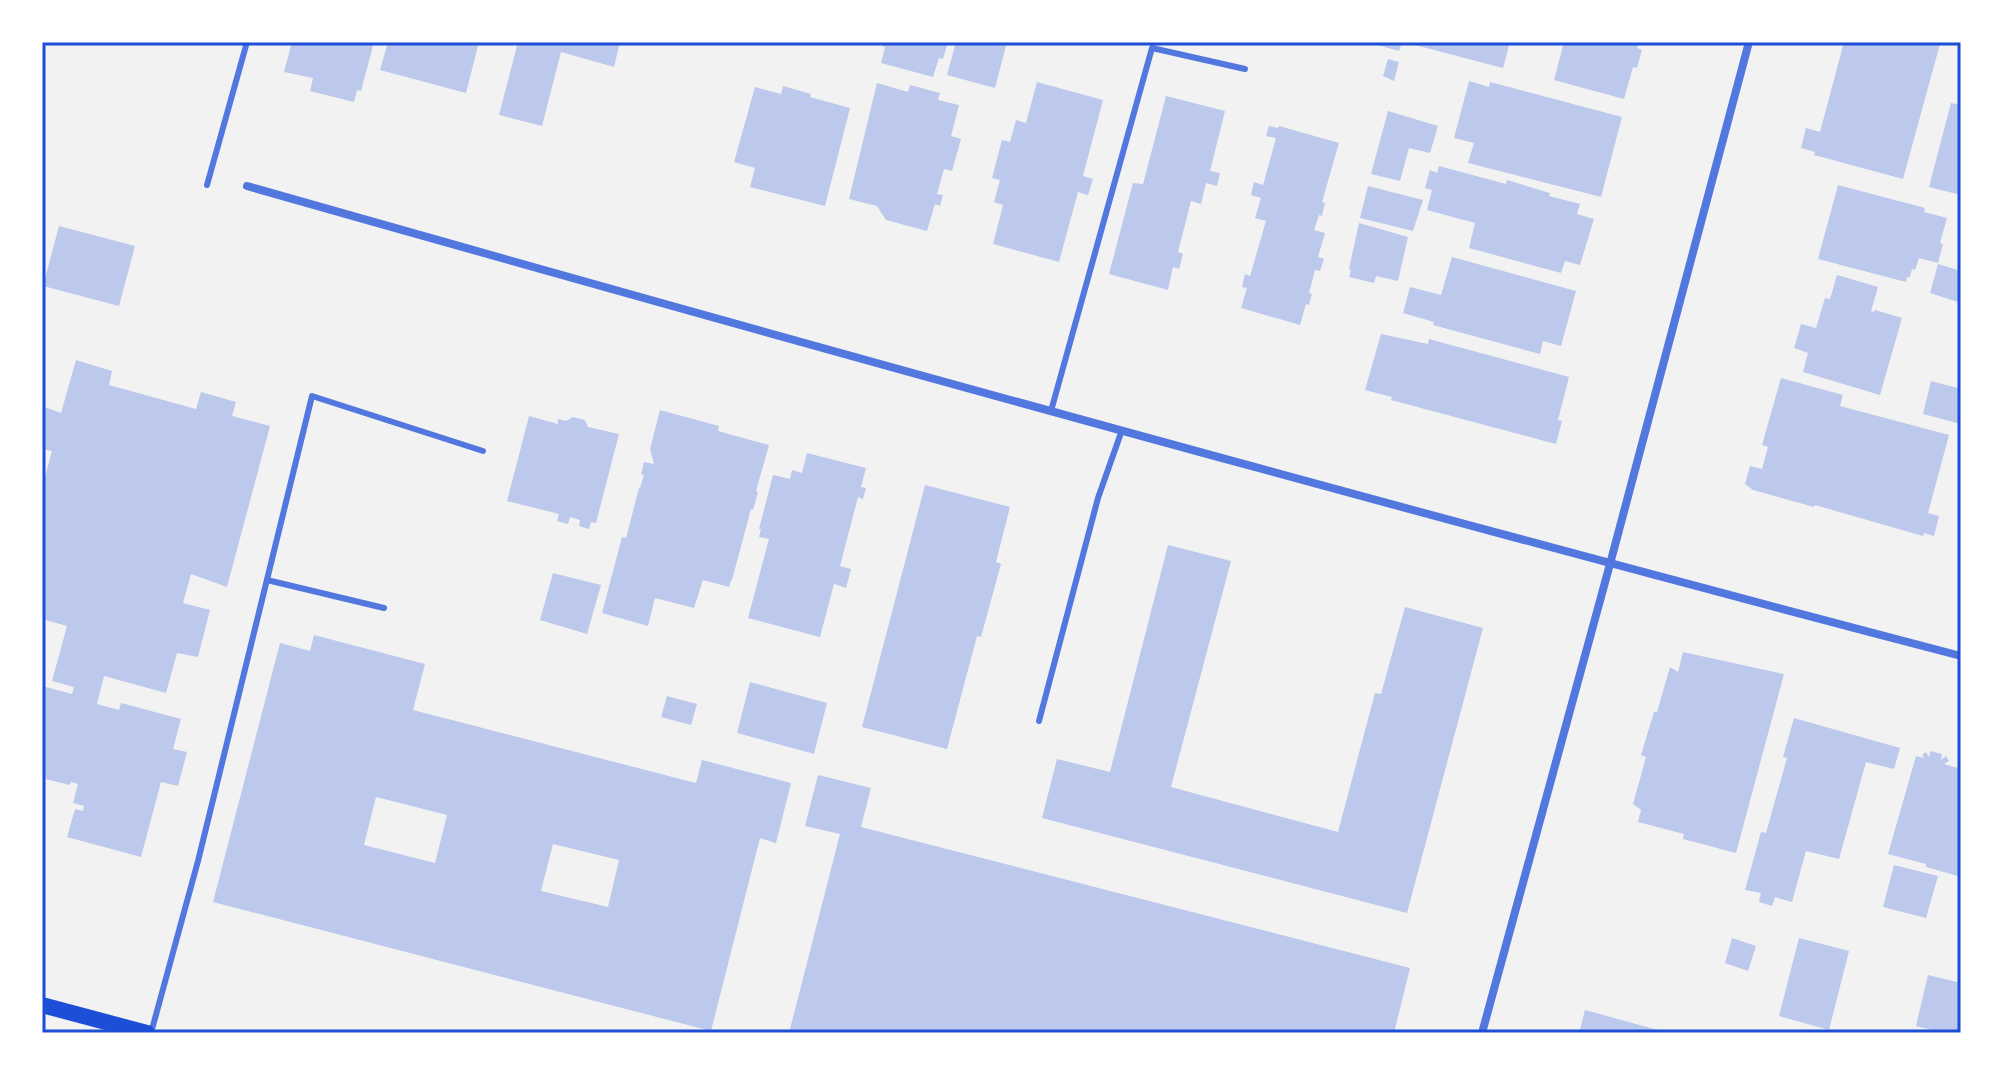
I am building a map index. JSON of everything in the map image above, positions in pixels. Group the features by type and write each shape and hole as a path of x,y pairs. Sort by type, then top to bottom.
{"main road":[{"path":"42,1005 149,1033"}],"street":[{"path":"1482,1033 1749,42"},
{"path":"247,186 1051,411 1610,564 1961,656"}],"lane":[{"path":"207,185 247,42"},
{"path":"1051,411 1152,48 1245,69"},
{"path":"149,1033 198,861 312,396 483,451"},
{"path":"1039,721 1098,498 1122,430"},
{"path":"267,580 384,608"}],"building":[{"path":"292,42 374,42 361,91 357,90 354,102 310,91 313,78 284,72"},
{"path":"388,42 479,42 466,93 380,70"},
{"path":"518,42 620,42 614,67 561,52 542,126 499,115"},
{"path":"884,42 948,42 933,77 881,63"},
{"path":"956,42 1007,42 995,88 947,75"},
{"path":"1367,42 1402,42 1399,51"},
{"path":"1416,42 1510,42 1503,68 1415,45"},
{"path":"1564,42 1639,42 1637,48 1642,50 1637,68 1633,67 1624,99 1554,80"},
{"path":"1844,42 1940,44 1903,179 1814,155 1815,152 1801,148 1806,128 1820,132"},
{"path":"1388,59 1399,62 1394,81 1383,76"},
{"path":"1469,81 1489,87 1490,82 1622,117 1601,197 1468,163 1474,143 1454,138"},
{"path":"1037,82 1103,100 1083,176 1093,179 1088,195 1078,192 1059,262 993,244 1003,205 994,202 1000,180 992,178 1002,140 1010,142 1016,120 1026,123"},
{"path":"877,83 908,92 910,85 940,93 938,100 959,105 951,136 961,139 952,171 944,169 937,194 943,195 940,206 935,204 927,231 886,220 877,206 849,199"},
{"path":"783,86 850,108 825,206 750,187 755,168 734,162 755,87 781,94"},
{"path":"1166,96 1225,111 1210,171 1220,173 1217,186 1206,183 1201,204 1191,201 1178,252 1183,254 1179,269 1173,267 1168,290 1109,274 1133,183 1143,184"},
{"path":"1951,103 1961,105 1961,195 1929,187"},
{"path":"1388,111 1438,126 1430,153 1409,148 1400,181 1371,174"},
{"path":"1269,126 1339,143 1322,202 1325,203 1322,216 1319,215 1314,230 1325,233 1318,257 1324,259 1320,271 1315,270 1309,305 1306,304 1300,325 1241,308 1247,288 1242,287 1245,274 1250,276 1266,221 1255,218 1261,198 1251,195 1254,182 1263,185 1276,138 1266,136"},
{"path":"1439,166 1506,184 1507,180 1580,204 1577,214 1594,219 1580,265 1565,261 1561,273 1469,248 1475,223 1427,210 1432,190 1425,188 1430,170 1437,173"},
{"path":"1838,185 1925,208 1924,212 1947,218 1938,263 1919,258 1906,282 1818,259"},
{"path":"1368,186 1423,200 1413,231 1360,218"},
{"path":"1359,223 1408,237 1398,281 1376,276 1374,283 1349,277"},
{"path":"59,226 135,246 119,306 43,286"},
{"path":"1452,257 1576,291 1561,346 1543,341 1540,354 1433,325 1434,322 1403,313 1410,287 1441,295"},
{"path":"1938,264 1961,271 1961,303 1930,293"},
{"path":"1837,275 1878,287 1871,311 1902,318 1880,395 1803,372 1808,353 1794,348 1801,324 1816,328 1825,298 1830,299"},
{"path":"1381,334 1428,344 1429,339 1569,377 1558,420 1562,421 1556,444 1391,400 1392,397 1365,390"},
{"path":"76,360 112,371 109,385 196,409 201,392 236,402 232,416 270,426 227,587 191,574 183,603 210,610 198,657 177,653 166,693 104,676 97,704 119,710 121,703 181,719 173,749 187,752 178,786 161,782 141,857 67,837 75,809 83,811 84,806 73,803 78,784 45,779 46,775 42,774 42,686 72,694 74,687 52,681 67,626 42,619 42,488 52,451 42,449 42,406 61,413"},
{"path":"1781,378 1843,395 1840,406 1949,435 1928,513 1939,516 1934,536 1924,533 1923,536 1814,507 1753,490 1745,484 1750,466 1762,469 1768,447 1762,445"},
{"path":"1931,381 1961,389 1961,424 1923,414"},
{"path":"660,410 719,426 718,431 769,445 729,587 703,580 694,608 655,598 648,626 602,613 622,537 626,538 644,475 641,474 644,462 654,464 650,449"},
{"path":"529,416 558,424 558,419 566,421 573,417 585,420 588,427 619,434 596,523 591,522 589,529 579,526 580,520 570,517 568,524 557,521 559,514 507,501"},
{"path":"807,453 866,468 861,487 866,488 863,499 858,497 840,566 851,569 846,588 834,584 820,637 748,618 769,539 759,537 759,529 773,475 790,479 792,470 802,473"},
{"path":"925,485 1010,507 996,562 1001,564 981,637 977,636 947,749 862,727"},
{"path":"1168,545 1231,561 1171,787 1338,832 1375,693 1381,694 1405,607 1483,628 1407,913 1042,818 1057,759 1110,772"},
{"path":"553,573 601,585 587,634 540,620"},
{"path":"314,635 425,664 413,710 696,783 702,760 791,783 776,843 760,838 711,1031 213,902 280,643 310,651","holes":["376,797 447,815 435,863 364,845","553,844 619,860 608,907 541,891"]},
{"path":"1683,652 1784,674 1736,853 1683,839 1684,834 1638,822 1641,810 1633,804 1646,757 1641,755 1654,712 1657,712 1670,667 1678,672"},
{"path":"750,682 827,703 814,754 737,733"},
{"path":"667,696 697,704 691,725 661,717"},
{"path":"1794,718 1900,748 1894,769 1866,762 1839,859 1806,851 1792,902 1775,897 1772,906 1759,902 1761,893 1745,890 1761,832 1766,833 1787,758 1783,757"},
{"path":"1930,751 1942,754 1941,760 1946,756 1949,761 1944,764 1961,769 1961,869 1958,876 1888,854 1916,756 1924,758 1922,755 1926,752 1929,757"},
{"path":"818,775 871,788 861,827 1410,968 1394,1033 789,1033 840,834 805,826"},
{"path":"1894,865 1938,876 1926,918 1883,907"},
{"path":"1732,938 1756,946 1748,971 1725,963"},
{"path":"1799,938 1849,951 1829,1030 1779,1016"},
{"path":"1928,975 1961,983 1959,1033 1944,1033 1916,1026"},
{"path":"1585,1010 1665,1032 1665,1033 1579,1033"}]}
